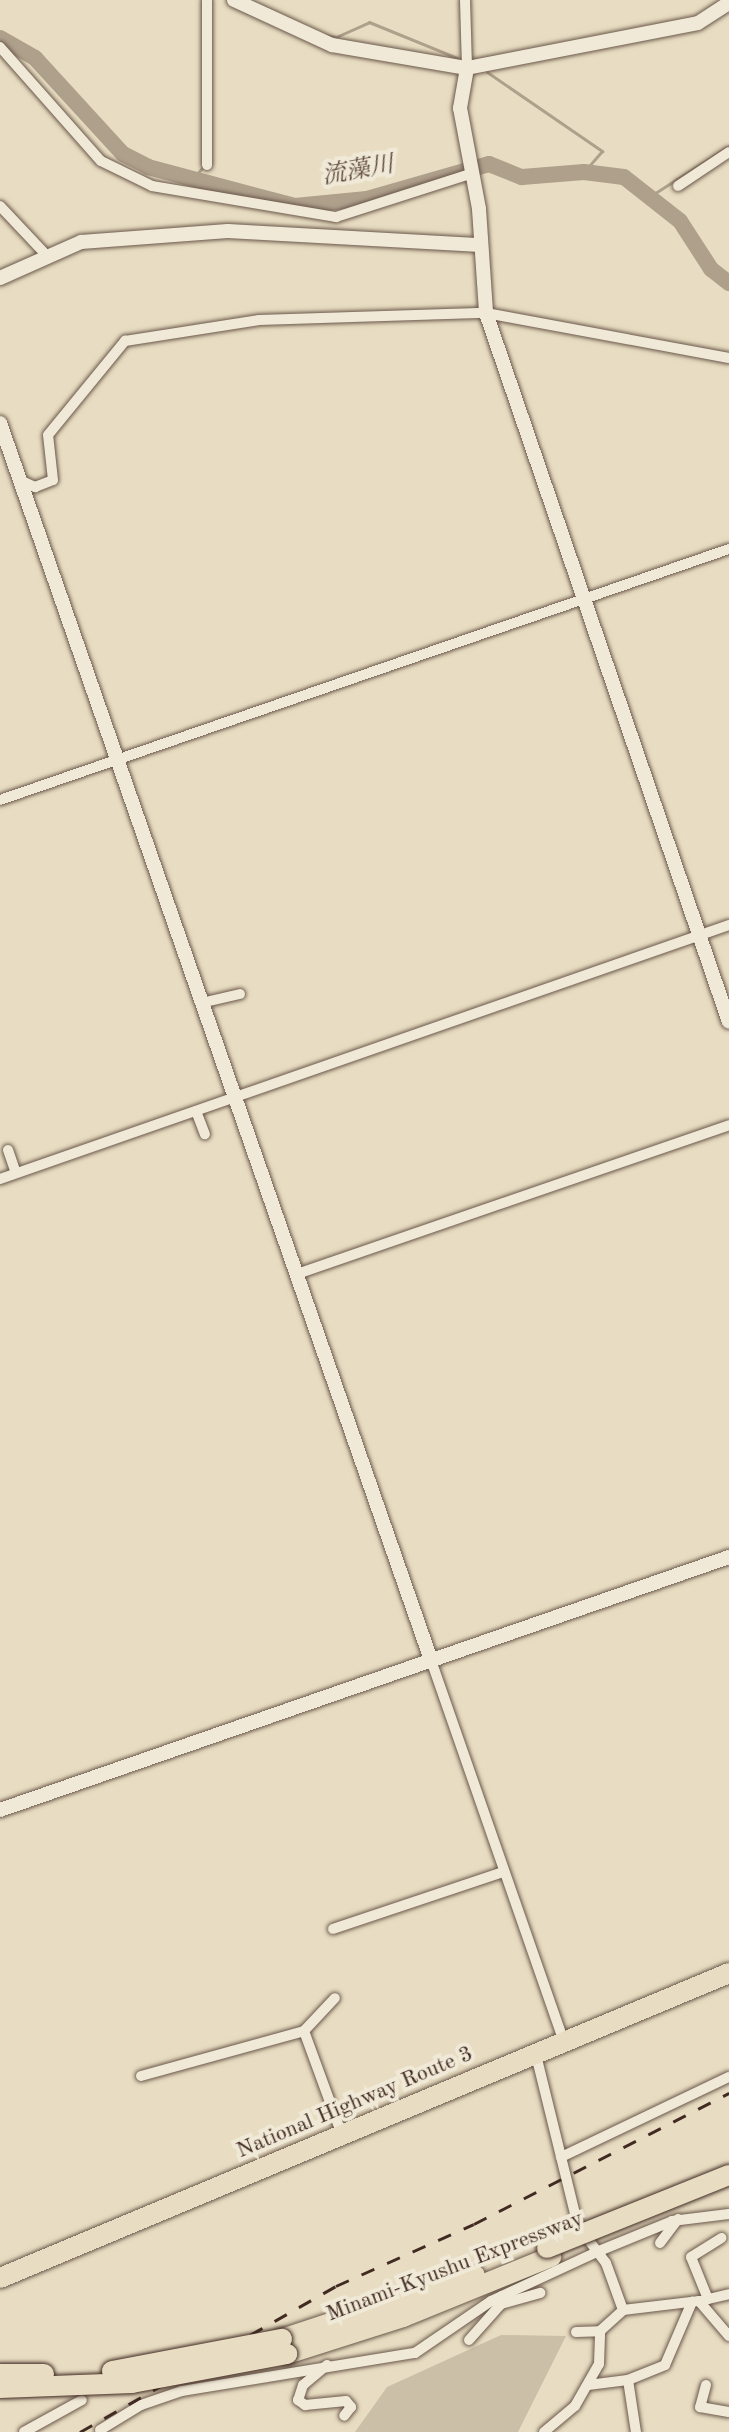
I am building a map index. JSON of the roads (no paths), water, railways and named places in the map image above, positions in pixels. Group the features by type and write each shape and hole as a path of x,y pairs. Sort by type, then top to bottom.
{"highway":[{"name":"National Highway Route 3","path":"0,2278 729,1973"},
{"name":"Minami-Kyushu Expressway","path":"549,2252 729,2175"},
{"name":"Minami-Kyushu Expressway","path":"0,2388 132,2383 284,2347 729,2184"},
{"name":"Minami-Kyushu Expressway","path":"0,2374 132,2369 284,2347"}],"street":[{"path":"207,0 207,165"},
{"path":"234,0 318,41 467,68 698,23 729,3"},
{"path":"465,0 467,68 460,108 473,172 486,313 729,1022"},
{"path":"0,47 101,161 152,186 336,217 473,172"},
{"path":"678,186 729,152"},
{"path":"0,206 48,257"},
{"path":"0,278 77,244 228,231 481,245"},
{"path":"20,480 35,487 53,480 48,435 125,341 259,320 486,313 729,358"},
{"path":"0,423 431,1660 500,1873 563,2040"},
{"path":"0,800 729,549"},
{"path":"0,1179 729,925"},
{"path":"201,1003 240,994"},
{"path":"196,1111 205,1134"},
{"path":"297,1274 729,1125"},
{"path":"8,1150 16,1173"},
{"path":"0,1810 729,1557"},
{"path":"333,1929 500,1873"},
{"path":"141,2076 304,2031 335,1998"},
{"path":"304,2031 342,2135"},
{"path":"536,2055 578,2226 599,2251 623,2310"},
{"path":"561,2157 729,2077"},
{"path":"100,2430 171,2394 327,2365 415,2353 502,2300 599,2251 705,2209 728,2217"},
{"path":"660,2243 678,2219"},
{"path":"722,2238 691,2257 700,2301 729,2336"},
{"path":"469,2340 502,2300 540,2293"},
{"path":"576,2332 600,2331 623,2310 648,2309 729,2294"},
{"path":"648,2309 650,2296"},
{"path":"588,2385 628,2380 665,2365 700,2301"},
{"path":"544,2432 575,2406 588,2385 602,2354 600,2331"},
{"path":"327,2365 303,2385 298,2400 305,2405 346,2401 351,2407 344,2416"},
{"path":"628,2380 636,2432"},
{"path":"706,2385 700,2407 729,2412"},
{"path":"24,2432 82,2400"}],"waterway":[{"path":"324,35 336,37 369,22 457,58"},
{"name":"流藻川","path":"0,38 35,58 123,154 148,167 295,206 367,199 489,164 522,177 584,172 624,177 680,221 711,269 729,283"},
{"path":"487,72 602,151 584,172"},
{"path":"652,195 729,146"},
{"name":"流藻川","path":"194,177 202,168"}],"railway":[{"path":"80,2432 336,2286 474,2224 729,2093"}]}
